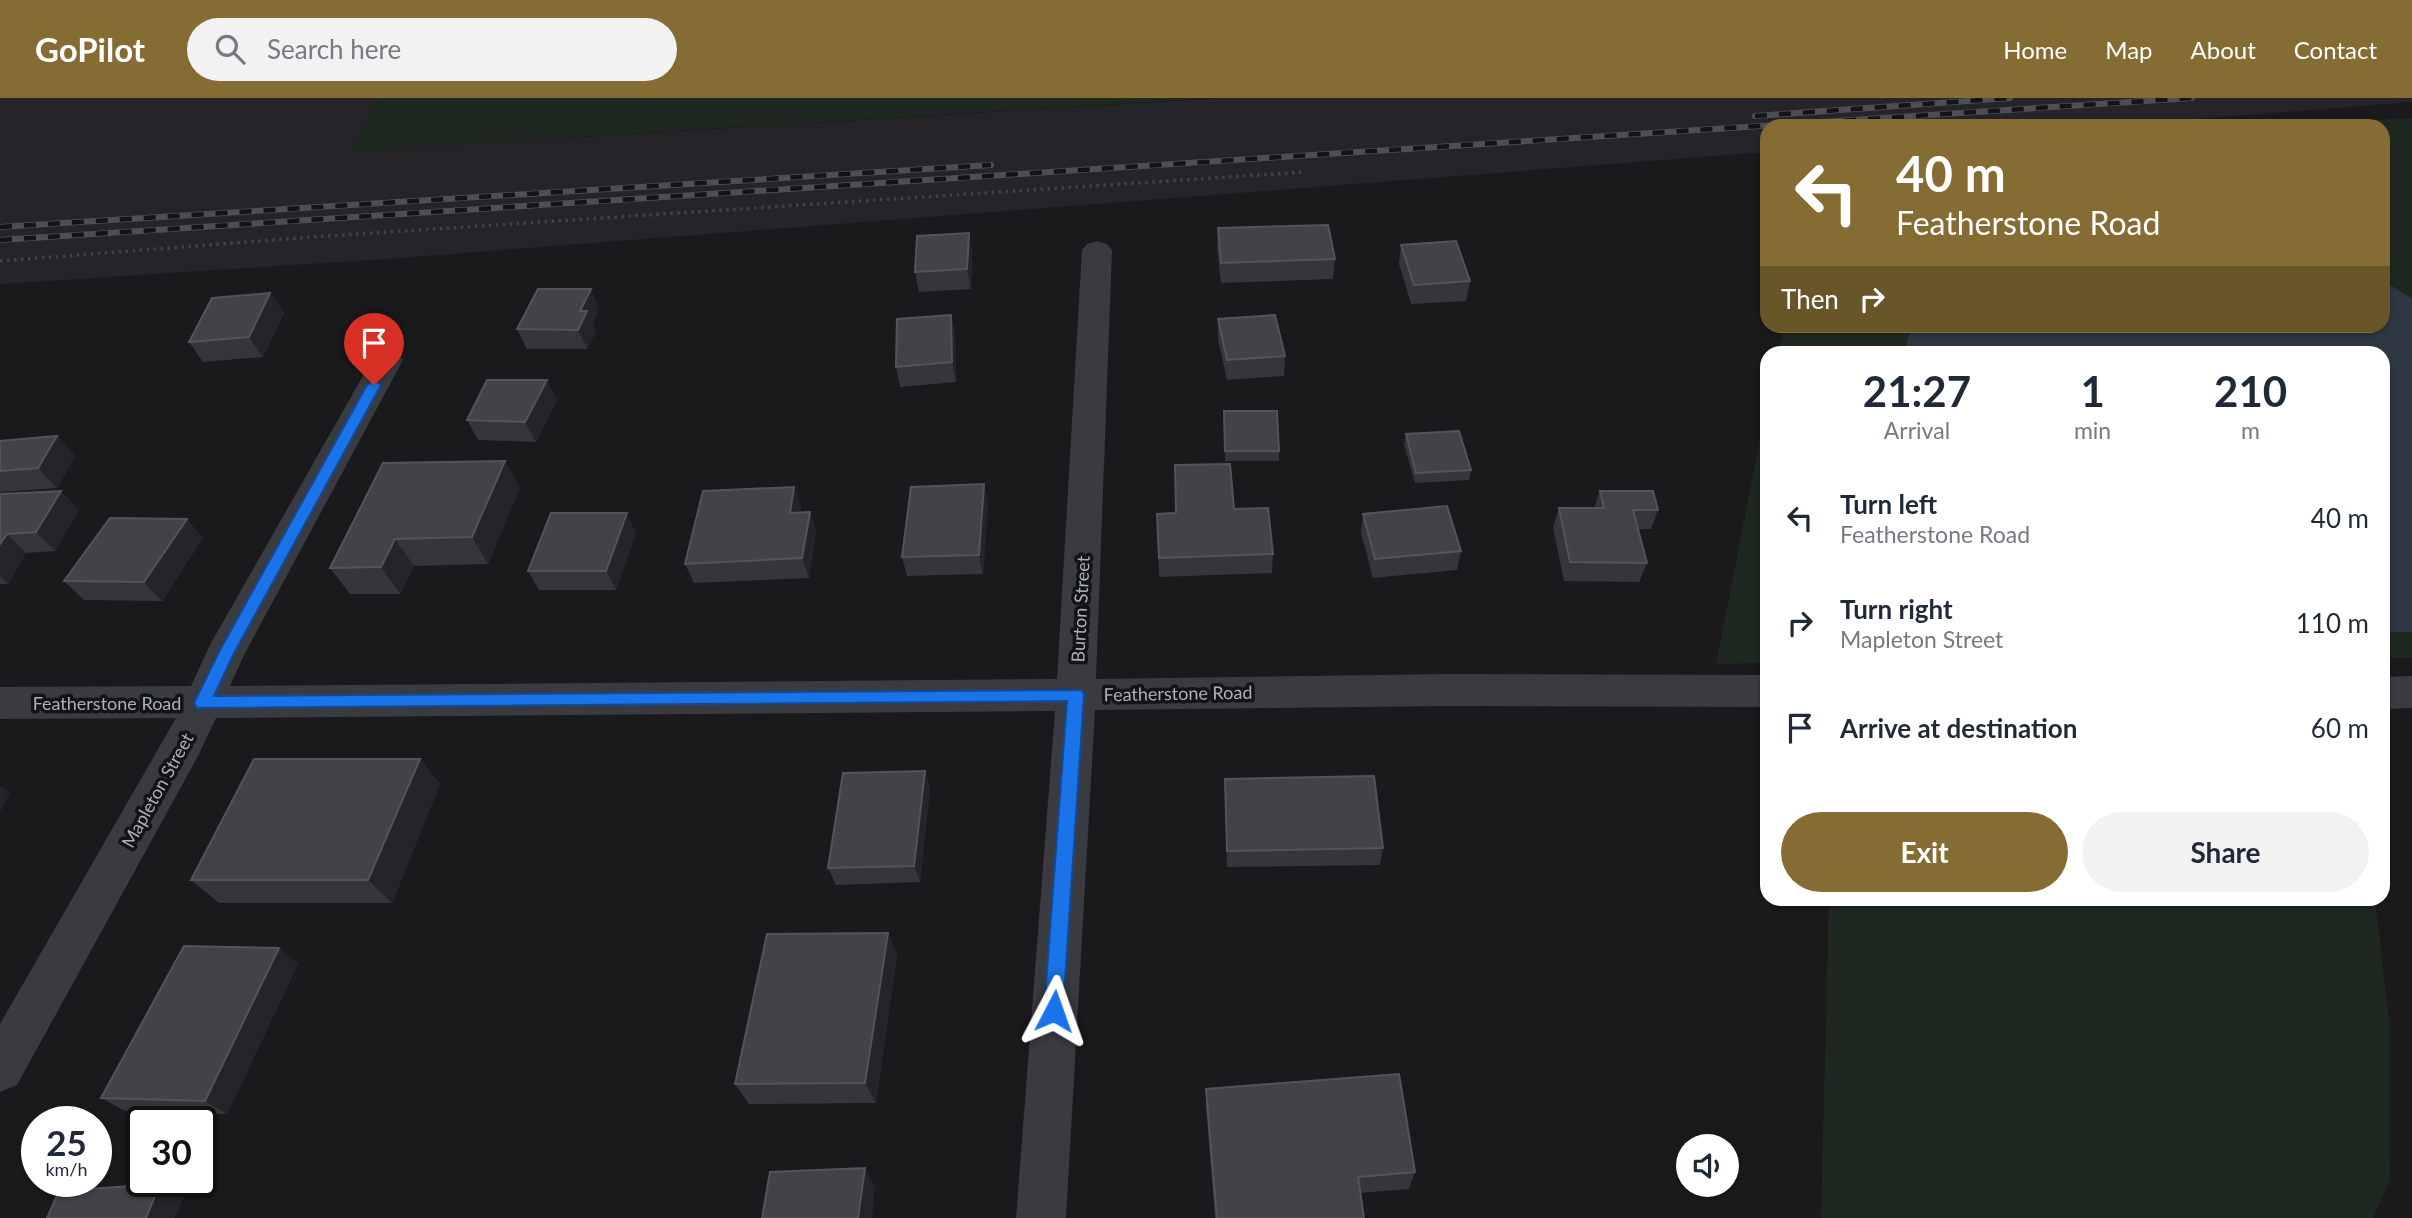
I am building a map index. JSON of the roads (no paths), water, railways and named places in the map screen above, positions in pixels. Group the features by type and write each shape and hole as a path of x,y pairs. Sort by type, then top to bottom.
{"street":[{"name":"Burton Street","path":"1041,1218 1075,694 1097,250"},
{"name":"Mapleton Street","path":"0,1069 184,744 225,654 387,360"},
{"name":"Featherstone Road","path":"0,704 1450,690 1760,691"},
{"path":"2390,693 2412,692"}],"railway":[{"path":"1755,116 2010,98"},
{"path":"1868,119 2192,98"},
{"path":"0,240 1760,126"},
{"path":"0,227 991,165"}]}
